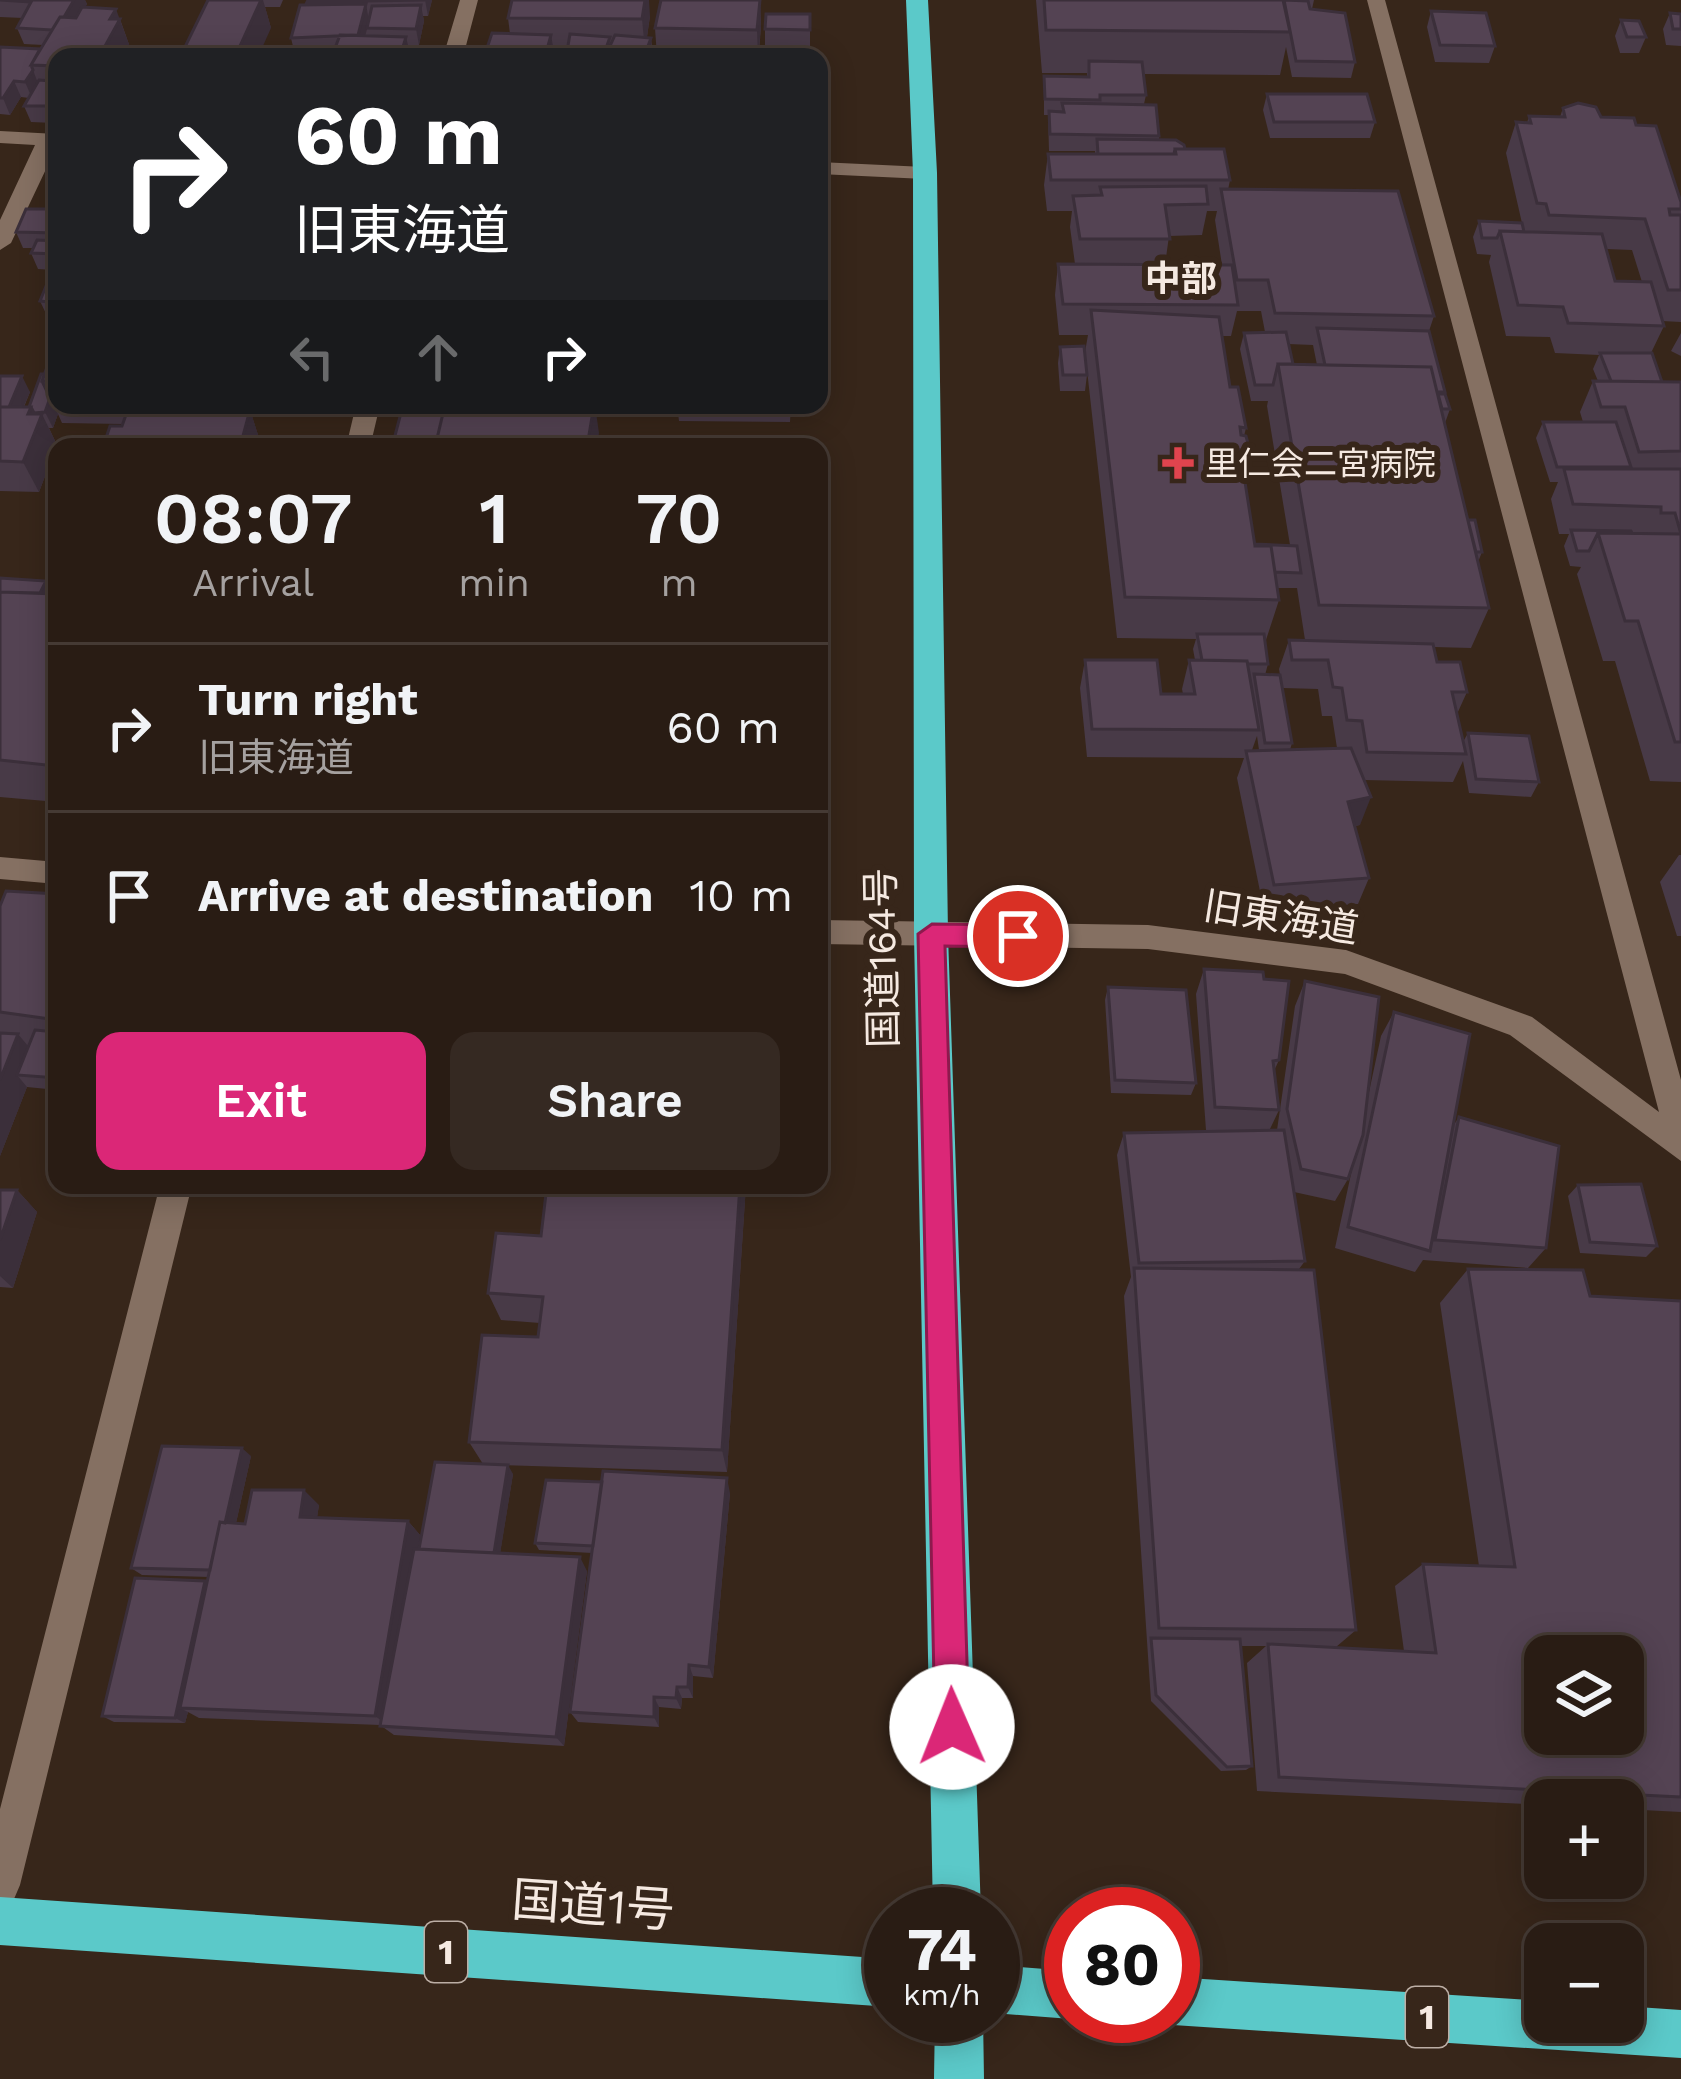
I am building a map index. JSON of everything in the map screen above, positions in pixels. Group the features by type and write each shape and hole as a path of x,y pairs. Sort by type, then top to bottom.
{"highway":[{"name":"国道164号","path":"917,0 926,173 932,934 956,1887"},
{"name":"国道1号","path":"0,1921 864,1981"},
{"name":"1","path":"1200,2003 1681,2034"},
{"path":"959,2043 959,2079"}],"street":[{"path":"456,48 469,0"},
{"path":"1376,0 1681,1136"},
{"path":"0,137 48,140"},
{"path":"0,243 48,148"},
{"path":"828,168 926,173"},
{"path":"0,868 48,872"},
{"name":"旧東海道","path":"828,932 1148,937 1346,962 1521,1026 1681,1147"},
{"path":"0,1886 174,1194"}],"building":[{"path":"0,0 74,0 52,30 17,28 31,2"},
{"path":"208,0 261,0 239,48 184,48"},
{"path":"308,0 425,0 307,2"},
{"path":"512,0 645,0 642,19 508,18"},
{"path":"661,0 760,0 757,30 655,28"},
{"path":"1044,0 1283,0 1290,32 1046,30"},
{"path":"1284,0 1308,1 1310,9 1345,13 1355,62 1296,61"},
{"path":"366,4 358,35 291,38 300,5"},
{"path":"421,5 416,29 367,28 372,6"},
{"path":"82,7 116,9 110,19 120,19 104,48 48,48 48,66 31,65 60,17 76,18"},
{"path":"1431,11 1486,13 1495,46 1440,45"},
{"path":"1670,13 1681,14 1681,29 1673,29"},
{"path":"766,14 810,14 810,30 765,29"},
{"path":"1621,20 1639,21 1646,37 1627,37"},
{"path":"492,33 551,35 547,48 487,48"},
{"path":"570,34 610,37 606,48 568,48"},
{"path":"340,35 406,37 403,48 335,48"},
{"path":"615,35 651,38 647,48 609,48"},
{"path":"0,47 40,49 25,82 14,81 3,98 0,98"},
{"path":"1089,61 1142,62 1146,95 1045,99 1044,76 1089,77"},
{"path":"39,80 48,81 47,106 24,106"},
{"path":"1267,94 1367,94 1375,122 1274,122"},
{"path":"1062,103 1156,105 1159,136 1050,134 1049,111 1064,112"},
{"path":"1578,103 1596,107 1601,117 1634,118 1636,125 1656,126 1681,202 1681,209 1669,209 1670,215 1681,215 1681,290 1668,290 1645,219 1549,215 1546,204 1537,203 1516,122 1531,123 1529,116 1565,117 1563,108"},
{"path":"1097,139 1176,140 1185,149 1175,149 1174,154 1098,154"},
{"path":"1175,149 1224,149 1230,180 1051,180 1048,154 1176,154"},
{"path":"1206,186 1208,204 1165,205 1170,239 1080,239 1073,196 1102,195 1100,187"},
{"path":"1221,189 1398,191 1434,316 1275,313 1268,280 1237,280"},
{"path":"48,204 48,233 16,232 26,209 46,209"},
{"path":"1479,221 1522,223 1524,232 1500,231 1497,238 1482,238"},
{"path":"1500,231 1602,234 1615,281 1651,282 1664,326 1568,323 1563,307 1518,305"},
{"path":"37,240 48,241 48,254 31,253"},
{"path":"1058,264 1232,265 1238,305 1063,304"},
{"path":"1091,310 1219,317 1230,387 1238,387 1246,428 1240,427 1241,435 1246,436 1250,451 1240,450 1255,546 1271,546 1279,600 1125,597"},
{"path":"1317,328 1429,331 1445,392 1437,392 1431,367 1325,365"},
{"path":"1286,332 1293,364 1278,364 1273,385 1255,385 1244,333"},
{"path":"1084,346 1087,375 1063,375 1060,347"},
{"path":"1600,353 1652,353 1662,382 1611,381"},
{"path":"1278,364 1431,367 1489,608 1319,605"},
{"path":"45,374 45,412 34,413 29,407"},
{"path":"0,376 22,376 9,407 0,407"},
{"path":"1593,381 1681,382 1681,451 1639,452 1625,407 1601,407"},
{"path":"1438,394 1445,394 1450,409 1442,409"},
{"path":"0,407 31,407 28,414 42,414 23,462 0,461"},
{"path":"126,414 249,414 242,438 106,438 110,426 122,426"},
{"path":"401,414 443,414 437,438 394,438"},
{"path":"443,414 592,414 588,438 437,438"},
{"path":"1543,422 1616,422 1631,467 1557,467"},
{"path":"1564,469 1681,469 1681,534 1675,513 1661,513 1661,507 1573,504"},
{"path":"1468,520 1475,520 1482,552 1476,552"},
{"path":"1571,530 1632,533 1598,533 1589,551 1577,551"},
{"path":"1598,533 1681,534 1681,742 1675,742 1638,621 1625,621"},
{"path":"1255,544 1297,546 1301,573 1275,572 1271,546"},
{"path":"0,578 46,581 40,593 0,592"},
{"path":"0,592 48,594 48,760 46,765 0,760"},
{"path":"1197,634 1264,634 1268,664 1202,660"},
{"path":"1289,640 1433,644 1437,662 1460,662 1467,692 1452,692 1466,754 1367,752 1362,721 1347,720 1342,688 1333,687 1328,660 1292,660"},
{"path":"1085,660 1157,660 1161,694 1195,694 1189,660 1247,661 1259,730 1092,729"},
{"path":"1254,674 1280,675 1292,743 1265,743"},
{"path":"1468,733 1529,736 1539,782 1476,779"},
{"path":"1351,748 1371,797 1348,802 1369,878 1274,885 1246,751"},
{"path":"6,891 48,893 48,1019 0,1012 0,906"},
{"path":"1204,969 1263,972 1264,979 1289,981 1279,1060 1273,1061 1279,1110 1215,1107"},
{"path":"1305,981 1379,997 1363,1135 1348,1179 1301,1169 1287,1109"},
{"path":"1108,987 1186,990 1196,1083 1115,1080"},
{"path":"1394,1012 1470,1034 1430,1251 1348,1227"},
{"path":"35,1030 48,1031 48,1077 17,1075"},
{"path":"0,1033 18,1034 0,1080"},
{"path":"1459,1117 1559,1146 1546,1248 1435,1240"},
{"path":"1284,1130 1305,1261 1139,1263 1124,1133"},
{"path":"1641,1184 1657,1246 1590,1242 1578,1185"},
{"path":"0,1190 17,1190 0,1240"},
{"path":"546,1194 739,1194 722,1450 469,1442 482,1335 538,1337 543,1297 488,1293 496,1233 541,1236"},
{"path":"1134,1268 1314,1270 1356,1630 1159,1628"},
{"path":"1468,1269 1583,1270 1590,1296 1681,1301 1681,1797 1644,1795 1644,1779 1524,1779 1524,1789 1279,1777 1268,1644 1436,1653 1423,1564 1515,1567"},
{"path":"162,1446 242,1448 210,1570 131,1568"},
{"path":"435,1462 508,1465 494,1553 419,1549"},
{"path":"603,1471 727,1478 709,1667 689,1665 688,1687 677,1687 676,1698 654,1697 654,1717 570,1712"},
{"path":"546,1480 602,1482 593,1546 535,1543"},
{"path":"252,1490 304,1490 300,1517 408,1521 375,1716 180,1708 220,1522 245,1524"},
{"path":"414,1549 580,1557 556,1737 380,1726"},
{"path":"135,1578 205,1581 175,1718 102,1716"},
{"path":"1151,1638 1240,1639 1252,1766 1227,1767 1156,1695"}],"place":[{"name":"里仁会二宮病院","path":"1178,463"}],"district":[{"name":"中部","path":"1181,279"}],"route":[{"path":"952,1727 932,934 1018,936"}]}
